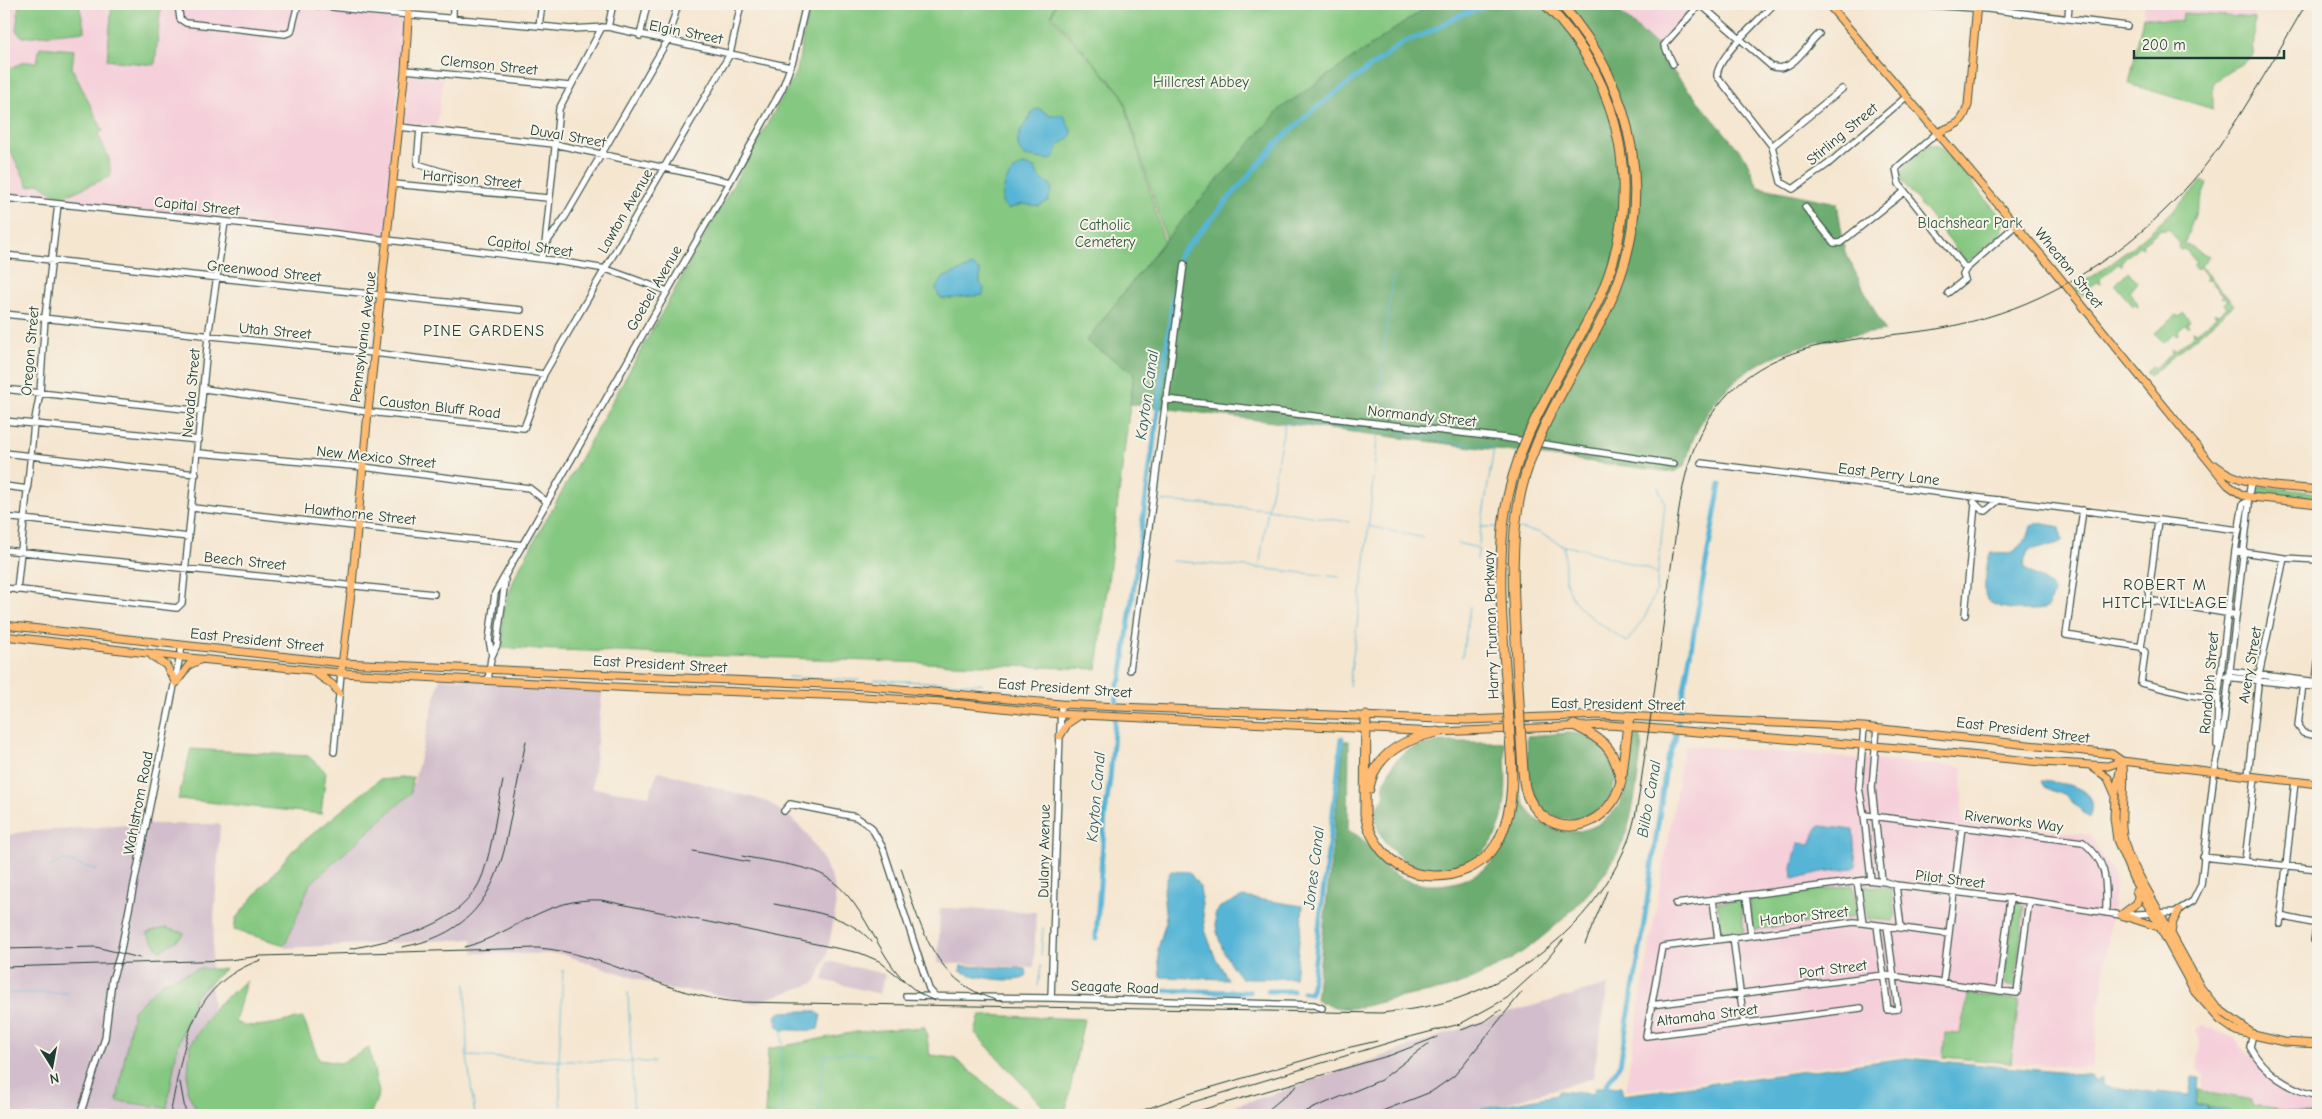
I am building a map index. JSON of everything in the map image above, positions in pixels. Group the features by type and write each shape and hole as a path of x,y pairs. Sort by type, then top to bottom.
{"highway":[{"name":"Harry Truman Parkway","path":"1365,814 1372,836 1382,851 1402,868 1416,874 1447,876 1473,866 1494,848 1506,823 1512,784 1501,576 1502,539 1507,502 1528,432 1597,303 1611,268 1620,233 1624,196 1622,159 1610,105 1586,55 1564,25 1545,4"},
{"name":"Harry Truman Parkway","path":"1561,4 1596,49 1613,83 1630,138 1635,196 1631,234 1622,272 1607,308 1546,420 1532,453 1518,505 1512,575 1522,772 1525,791 1535,809 1550,820 1571,826 1589,823 1604,813 1616,797 1621,781 1629,716"},
{"path":"1365,814 1366,716"},
{"path":"1574,725 1593,734 1606,745 1614,756 1621,781"},
{"path":"1365,814 1370,782 1376,768 1385,756 1409,739 1436,732"}],"main road":[{"name":"Pennsylvania Avenue","path":"341,673 352,585 356,526 374,353 382,297 405,70 409,4"},
{"name":"Wheaton Street","path":"1828,4 2016,225 2228,485 2249,498"},
{"path":"1937,133 1957,125 1965,118 1968,105 1977,6"},
{"name":"Wheaton Street","path":"2209,460 2227,474 2251,482 2318,490"},
{"path":"2249,498 2318,504"},
{"name":"East President Street","path":"4,625 342,663 868,686 1061,704 1467,720 1580,714 1864,727 2112,754 2122,761"},
{"name":"East President Street","path":"4,636 180,657 341,673 942,702 1060,714 1436,732 1496,731 1574,725 1627,727 2090,765 2108,766 2122,761 2318,784"},
{"path":"144,653 166,664 176,683 189,665 196,661 210,659"},
{"path":"311,670 333,685 339,693"},
{"path":"942,702 945,698 952,696 985,696"},
{"path":"1060,736 1068,723 1080,715"},
{"path":"2121,915 2134,907 2139,900 2127,874 2114,818 2115,795 2122,761"},
{"path":"2122,761 2124,775 2120,824 2124,846 2157,914 2161,929 2195,992 2206,1007 2236,1031 2284,1042 2318,1044"},
{"path":"2090,765 2108,778 2115,795"},
{"path":"2123,858 2157,914 2171,933 2201,988 2212,1003 2253,1034"},
{"path":"2171,933 2173,922 2179,910"},
{"path":"2121,915 2150,922 2161,929"}],"street":[{"path":"178,4 180,19 186,23 285,34 291,32 294,26 298,4"},
{"name":"Elgin Street","path":"306,4 570,29 605,27 790,67"},
{"path":"453,4 453,18"},
{"path":"539,26 542,4"},
{"path":"541,259 545,246 548,198 559,109 570,86 605,27 613,4"},
{"path":"640,36 647,4"},
{"path":"545,246 565,217 667,41 678,4"},
{"name":"Lawton Avenue","path":"524,428 544,374 730,54 741,4"},
{"name":"Goebel Avenue","path":"488,681 492,654 489,640 495,593 782,88 790,67 806,4"},
{"path":"1673,64 1664,45 1700,4 1771,66 1777,69 1790,66 1819,34"},
{"path":"1774,4 1720,64 1717,76 1772,146 1842,89"},
{"path":"1913,4 1977,6 2127,26"},
{"path":"2068,18 2070,4"},
{"name":"Clemson Street","path":"405,70 570,86"},
{"name":"Stirling Street","path":"1772,146 1781,182 1793,189 1828,164 1906,97"},
{"name":"Duval Street","path":"399,127 554,144 730,182"},
{"path":"420,129 417,164 450,174 455,190"},
{"path":"1937,133 1896,169 1899,184 1966,269"},
{"name":"Harrison Street","path":"393,184 548,198"},
{"path":"1805,207 1834,244 1840,243 1904,192"},
{"name":"Capital Street","path":"4,198 387,240"},
{"name":"Oregon Street","path":"17,590 34,424 40,393 45,318 58,204"},
{"name":"Nevada Street","path":"186,567 208,337 225,222"},
{"path":"1948,293 1965,279 1963,274 1966,269 2016,225"},
{"name":"Capitol Street","path":"387,240 541,259 606,270 667,291"},
{"name":"Greenwood Street","path":"4,255 382,297 521,310"},
{"path":"1130,670 1184,264"},
{"name":"Utah Street","path":"4,314 374,353 544,374"},
{"name":"Causton Bluff Road","path":"204,389 368,412 524,428"},
{"path":"4,390 202,411"},
{"name":"Normandy Street","path":"1165,399 1496,437 1674,464"},
{"path":"4,421 199,440"},
{"name":"New Mexico Street","path":"198,452 363,467 529,488 547,502"},
{"path":"4,453 196,474"},
{"name":"East Perry Lane","path":"1700,463 1974,501 1999,500 2082,510"},
{"name":"Randolph Street","path":"2157,914 2186,907 2197,896 2201,885 2214,773 2223,729 2230,674 2251,482"},
{"path":"4,486 28,489"},
{"name":"Randolph Street","path":"2218,750 2216,730 2218,699 2235,551 2243,504 2249,498"},
{"path":"1974,501 1982,510 1986,510 1999,500"},
{"path":"1965,615 1974,501"},
{"name":"Hawthorne Street","path":"193,508 524,545"},
{"path":"2218,699 2190,695 2141,683 2145,652 2141,648 2066,635 2082,510 2238,530"},
{"path":"4,517 189,536"},
{"path":"2141,648 2158,521"},
{"path":"4,550 186,567"},
{"path":"2235,551 2284,558 2318,560"},
{"name":"Avery Street","path":"2245,861 2258,678 2284,558"},
{"name":"Beech Street","path":"4,588 177,608 182,603 186,567 434,594"},
{"path":"2148,600 2236,615"},
{"name":"Wahlstrom Road","path":"80,1115 105,1038 112,980 118,964 182,646"},
{"path":"2222,674 2318,683 2318,662"},
{"path":"334,752 341,673"},
{"path":"2303,683 2298,726 2303,733 2318,736"},
{"name":"Dulany Avenue","path":"1051,998 1061,704"},
{"path":"1864,727 1858,788 1864,815 1871,880"},
{"path":"1877,728 1872,781 1882,881"},
{"path":"2280,924 2295,782"},
{"path":"784,811 790,804 856,817 871,827 883,848 929,988 935,996"},
{"name":"Riverworks Way","path":"1864,815 2083,842 2098,857 2104,867 2106,913"},
{"path":"1943,982 1962,827"},
{"path":"2204,857 2317,869 2318,849"},
{"name":"Pilot Street","path":"1676,904 1871,880 1896,885 2029,900 2121,915 2157,914"},
{"path":"1857,881 1863,923"},
{"path":"1896,885 1902,928"},
{"path":"1746,895 1751,934"},
{"path":"1999,990 2010,898"},
{"path":"1713,899 1718,940"},
{"name":"Port Street","path":"1651,1005 1884,975 2018,993 2029,900"},
{"path":"2280,916 2317,924 2314,940"},
{"name":"Harbor Street","path":"1662,947 1854,922 1949,934"},
{"path":"1878,925 1888,1010 1898,1009 1887,926"},
{"path":"1734,937 1744,1023"},
{"name":"Altamaha Street","path":"1662,947 1646,1036 1861,1008"},
{"name":"Seagate Road","path":"906,996 1314,1005 1322,1008"},
{"path":"2253,1034 2250,1048 2270,1072 2289,1085 2318,1096"}],"shaded area":[{"path":"4,4 270,4 406,20 399,69 387,240 4,194"},
{"path":"1611,4 1696,4 1658,47"},
{"path":"2145,4 2256,4 2251,56 2132,81"},
{"path":"409,74 443,78 437,126 404,122"},
{"path":"440,678 603,686 592,788 649,796 658,771 768,802 792,819 806,833 824,861 834,885 836,908 827,955 815,983 755,1003 703,992 671,990 562,954 474,953 472,939 284,948 310,884 411,793"},
{"path":"1684,745 1962,767 1962,820 2090,835 2116,879 2092,1068 1906,1055 1625,1091"},
{"path":"143,824 220,824 211,972 215,1071 303,1115 4,1115 4,836 22,832"},
{"path":"940,908 1036,912 1034,967 938,963"},
{"path":"828,961 885,974 880,994 823,980"},
{"path":"1608,985 1593,1078 1465,1115 1204,1115 1277,1093 1503,1014"},
{"path":"2202,1025 2234,1038 2268,1073 2293,1092 2318,1099 2318,1115 2201,1101 2204,1075 2197,1070 2200,1041 2195,1030"}],"green space":[{"path":"19,4 79,4 85,31 23,37 16,31"},
{"path":"112,4 161,4 155,65 107,60"},
{"name":"Catholic Cemetery","path":"812,4 1055,4 1051,16 1122,95 1164,241 1086,341 1134,373 1097,669 502,648 503,609 517,572 797,71 806,22"},
{"name":"Hillcrest Abbey","path":"1056,4 1423,4 1421,11 1281,108 1166,239 1122,94 1052,15"},
{"path":"1423,4 1611,4 1658,47 1661,57 1745,157 1758,187 1837,203 1845,252 1885,331 1826,340 1799,347 1773,357 1750,370 1729,387 1710,409 1694,437 1685,466 1673,472 1130,404 1134,373 1086,341 1166,239 1281,108 1421,11"},
{"path":"2183,13 2255,18 2253,56 2213,82 2213,109 2129,84 2143,17 2182,22"},
{"path":"40,47 74,50 72,68 103,131 98,134 109,159 111,176 65,196 58,196 39,183 29,187 4,139 4,78 10,68 24,62 37,62"},
{"name":"Blachshear Park","path":"1929,145 1940,147 2005,221 2001,234 1970,260 1965,260 1902,181 1903,170 1906,165"},
{"path":"2202,181 2207,183 2184,244 2209,256 2201,266 2234,305 2149,377 2146,373 2152,366 2155,368 2173,353 2172,349 2176,350 2194,335 2193,331 2197,332 2216,317 2214,313 2218,315 2227,308 2224,304 2227,300 2225,297 2221,298 2223,295 2210,280 2205,280 2208,277 2200,268 2197,270 2193,266 2196,262 2185,249 2180,250 2178,247 2180,244 2168,228 2164,231 2161,229 2142,244 2143,248 2139,246 2121,262 2122,266 2118,264 2100,279 2101,284 2097,282 2089,288 2092,292 2081,295 2075,288 2084,288 2088,279 2148,234"},
{"path":"2128,271 2137,282 2129,292 2137,302 2138,307 2133,306 2115,285"},
{"path":"2183,313 2190,321 2187,323 2189,327 2185,325 2178,331 2178,336 2174,334 2163,343 2155,333 2177,315 2179,317"},
{"path":"2258,486 2318,493 2318,501 2258,495"},
{"path":"1569,733 1586,736 1595,741 1607,754 1615,773 1613,791 1604,805 1590,814 1573,819 1556,817 1541,808 1531,790 1528,770 1527,736"},
{"path":"1630,735 1640,735 1642,743 1633,808 1622,844 1602,876 1574,909 1558,924 1510,960 1449,988 1348,1008 1327,1005 1316,999 1344,741 1349,741 1348,831 1362,839 1381,863 1394,874 1422,884 1436,885 1465,879 1478,873 1500,853 1511,831 1519,791 1532,815 1543,824 1555,830 1581,831 1605,820 1615,811 1625,792 1629,768"},
{"path":"1443,742 1504,742 1506,789 1500,824 1488,848 1465,864 1447,870 1435,871 1409,863 1400,857 1384,840 1376,820 1378,807 1385,796 1385,782 1398,758 1417,746"},
{"path":"191,749 308,756 326,772 321,814 178,799"},
{"path":"413,777 411,793 310,884 285,945 234,930 236,918 293,850 379,780"},
{"path":"1853,885 1857,916 1752,930 1749,898"},
{"path":"1866,886 1891,888 1895,917 1892,921 1868,919 1863,890"},
{"path":"1741,901 1744,931 1721,934 1717,903"},
{"path":"2015,903 2024,905 2015,986 2013,987 2004,984"},
{"path":"165,928 185,933 160,951 147,933"},
{"path":"198,969 225,969 195,996 177,1048 167,1108 117,1101 133,1011 163,982"},
{"path":"246,981 235,1022 251,1026 303,1018 319,1060 341,1063 369,1048 379,1093 370,1115 212,1115 197,1110 187,1091 190,1045 216,1006"},
{"path":"1968,994 2019,1000 2011,1063 1943,1057 1945,1033 1960,1034"},
{"path":"980,1015 1084,1019 1065,1115 1051,1115 975,1033"},
{"path":"925,1027 930,1055 954,1058 1024,1115 765,1115 768,1049 856,1032"},
{"path":"2198,1090 2252,1100 2252,1106 2318,1115 2250,1115 2196,1105"}],"water":[{"path":"1039,109 1050,115 1064,115 1072,133 1069,138 1058,146 1056,154 1051,160 1024,156 1018,143 1020,132 1034,110"},
{"path":"1023,165 1035,168 1039,178 1050,184 1052,189 1048,201 1039,206 1022,204 1008,209 1002,203 1006,181 1017,168"},
{"path":"973,266 980,271 980,284 984,288 983,295 943,299 939,296 936,288 944,277"},
{"path":"2039,523 2060,527 2062,541 2028,551 2024,561 2025,569 2050,585 2054,594 2047,608 2016,610 1991,603 1987,599 1985,588 1987,564 1991,553 2011,554 2027,538 2031,526"},
{"path":"2041,781 2069,785 2085,793 2090,799 2092,807 2089,818 2066,796 2044,787"},
{"path":"1821,826 1853,830 1856,866 1793,879 1792,867 1798,843 1810,844 1817,828"},
{"path":"1170,871 1189,872 1200,887 1205,930 1215,957 1228,979 1160,977 1158,949 1166,921 1163,891"},
{"path":"1243,897 1303,906 1295,978 1241,978 1231,964 1217,933 1215,915 1220,907"},
{"path":"961,966 1026,969 1027,976 1015,980 984,978 960,971"},
{"path":"814,1011 821,1015 818,1029 782,1030 777,1025 775,1016 781,1012"},
{"path":"1906,1058 2091,1075 2095,1081 2102,1078 2102,1085 2157,1094 2157,1092 2189,1095 2192,1077 2199,1078 2196,1105 2250,1115 1465,1115 1483,1109 1557,1095 1558,1091 1593,1094 1596,1087 1621,1087 1623,1095"}],"waterway":[{"name":"Kayton Canal","path":"1096,938 1105,815 1118,683 1121,680 1179,256 1278,142 1314,109 1401,44 1429,32 1462,14 1482,8 1485,4"},
{"path":"1376,415 1391,292 1397,272"},
{"path":"1349,522 1268,509 1285,422 1363,432"},
{"path":"1349,686 1364,571 1378,430 1494,448 1481,527 1500,527"},
{"name":"Bilbo Canal","path":"1605,1087 1620,1064 1641,944 1667,760 1675,740 1720,484"},
{"path":"1657,575 1649,569 1579,548 1564,546 1566,581 1571,595 1592,618 1627,642 1645,617 1656,591 1665,503 1658,487"},
{"path":"1162,501 1268,509 1259,568 1339,577"},
{"path":"1368,526 1424,538"},
{"path":"1477,560 1481,527"},
{"path":"1519,529 1538,532 1564,546"},
{"path":"1457,543 1478,548"},
{"path":"1172,561 1258,568"},
{"path":"1462,657 1470,607"},
{"path":"788,677 859,680"},
{"path":"875,680 982,684"},
{"name":"Jones Canal","path":"1303,992 1311,993 1342,738"},
{"path":"49,867 63,860 97,870"},
{"path":"1041,956 1043,928"},
{"path":"1038,986 1041,966"},
{"path":"561,1115 559,1061 563,970"},
{"path":"466,984 467,1056 475,1115"},
{"name":"Jones Canal","path":"1131,990 1250,992"},
{"name":"Jones Canal","path":"1268,991 1293,991"},
{"path":"9,993 67,993"},
{"path":"628,993 634,1115"},
{"path":"782,1030 782,1115"},
{"path":"818,1115 824,1056 844,1053 873,1055"},
{"path":"467,1056 559,1061 654,1062"}],"ferry route":[{"path":"2207,1107 2214,1115"},
{"path":"2207,1108 2208,1115"}],"railway":[{"path":"4,967 229,960 261,956 538,948 589,958 687,992 738,1002 1381,1013 1438,1004 1484,988 1511,974 1537,957 1582,915 1601,892 1617,866 1629,838 1639,793 1677,524 1687,470 1699,436 1708,420 1729,393 1752,373 1779,359 1807,349 1837,342 1959,325 2014,308 2040,297 2091,269 2139,234 2182,193 2201,170 2242,112 2306,4"},
{"path":"402,947 440,936 455,927 469,916 490,888 504,851 526,741"},
{"path":"350,949 408,935 427,927 445,918 461,906 474,892 483,874 503,781"},
{"path":"693,851 749,862"},
{"path":"742,856 795,866 823,875 840,888 854,904 900,977 916,991 935,1001"},
{"path":"901,868 924,932 933,951 945,968 960,982 979,994 1003,1002"},
{"path":"1585,944 1607,891"},
{"path":"465,947 483,941 531,917 564,904 601,900 860,953 879,961 904,981"},
{"path":"774,904 827,915 851,925 872,942"},
{"path":"1159,1115 1190,1103 1398,1040 1460,1024 1507,998 1539,969 1563,940"},
{"path":"4,949 96,947 140,958"},
{"path":"170,1115 185,1044 193,1022 203,1003 218,985 236,971 261,960"},
{"path":"1372,1115 1431,1092 1454,1076 1522,992"},
{"path":"1461,1030 1484,1022 1501,1010"},
{"path":"1184,1115 1391,1055 1437,1037"},
{"path":"1130,1115 1182,1096 1342,1049 1377,1041"},
{"path":"1297,1115 1381,1080 1428,1044"},
{"path":"180,1082 186,1115"},
{"path":"1262,1115 1297,1086"}],"district":[{"name":"PINE GARDENS","path":"484,331"},
{"name":"ROBERT M HITCH VILLAGE","path":"2165,594"}]}
